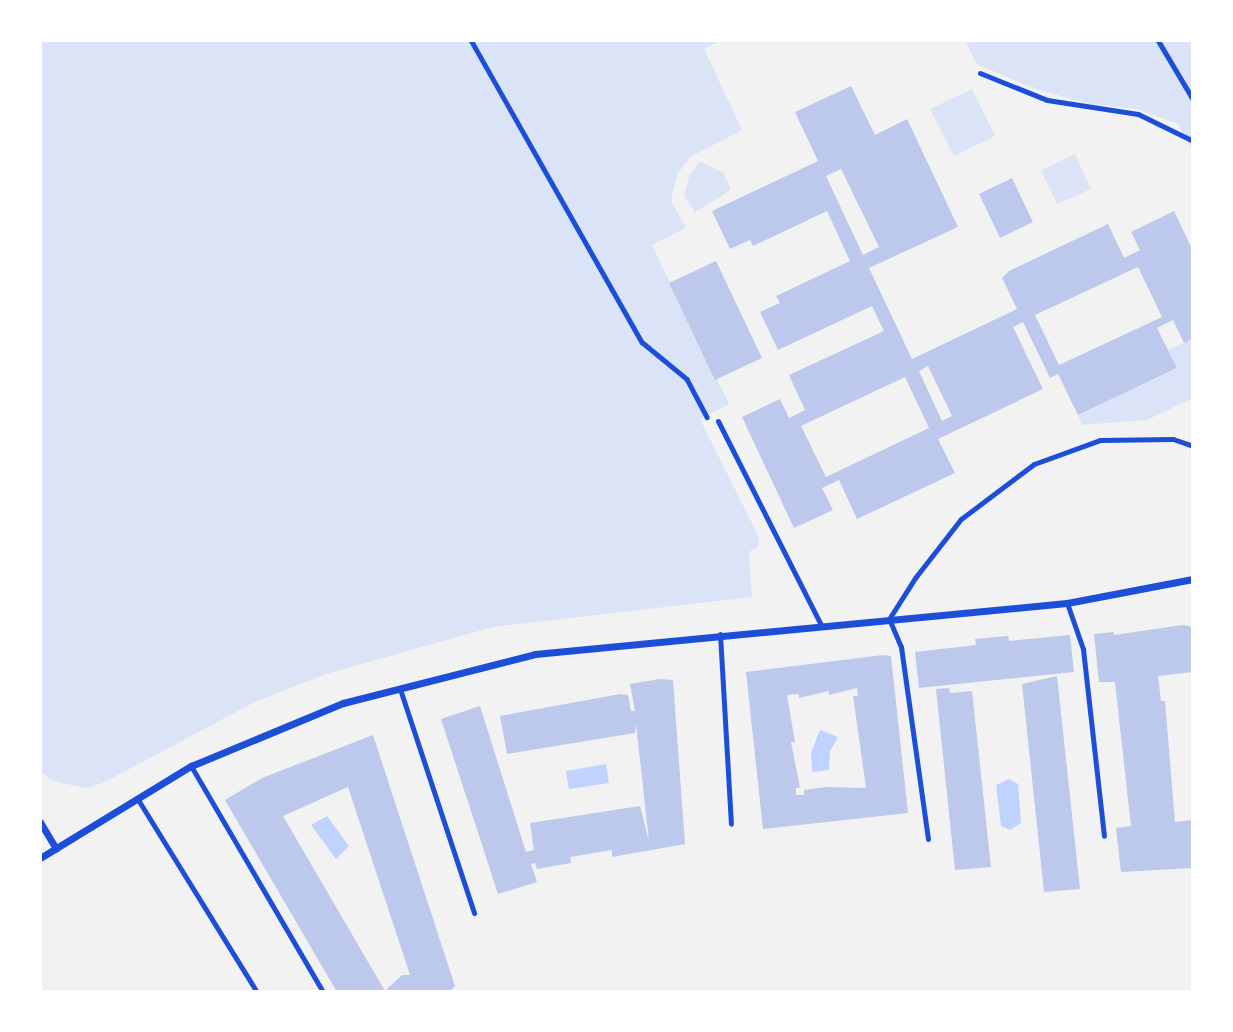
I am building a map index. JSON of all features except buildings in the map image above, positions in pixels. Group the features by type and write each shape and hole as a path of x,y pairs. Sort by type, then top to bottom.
{"street":[{"path":"40,858 191,766 343,703 535,654 720,634 1066,603 1193,579"},
{"path":"40,822 56,849"}],"lane":[{"path":"980,74 1047,100 1138,114 1193,141"},
{"path":"718,421 821,625"},
{"path":"928,839 901,647 889,619 948,533 1034,464 1100,440 1173,439 1193,446"},
{"path":"1066,603 1083,649 1104,836"},
{"path":"720,634 731,824"},
{"path":"400,689 474,913"},
{"path":"191,766 323,992"},
{"path":"137,798 257,992"}],"path":[{"path":"471,40 642,342 687,379 708,418 718,421"},
{"path":"1158,40 1193,99"}],"shaded area":[{"path":"40,40 722,40 704,49 742,130 690,157 677,175 671,201 686,228 652,245 729,404 700,419 759,537 758,547 749,552 752,597 493,627 326,674 253,703 103,783 86,788 52,781 40,771"},
{"path":"965,40 1193,40 1193,152 1178,124 1137,109 1090,104 1035,89 977,64"},
{"path":"972,89 995,136 954,156 930,109"},
{"path":"1075,154 1091,189 1057,204 1041,170"},
{"path":"700,161 724,173 731,190 695,212 684,196 689,177"},
{"path":"1193,338 1193,398 1147,420 1082,425 1078,415 1176,369 1168,350"}],"water":[{"path":"820,730 838,737 830,751 829,770 812,772 811,753"},
{"path":"606,764 609,783 569,789 566,771"},
{"path":"1009,779 1018,784 1021,823 1010,830 1001,826 996,785"},
{"path":"327,816 349,846 336,859 311,825"}]}
